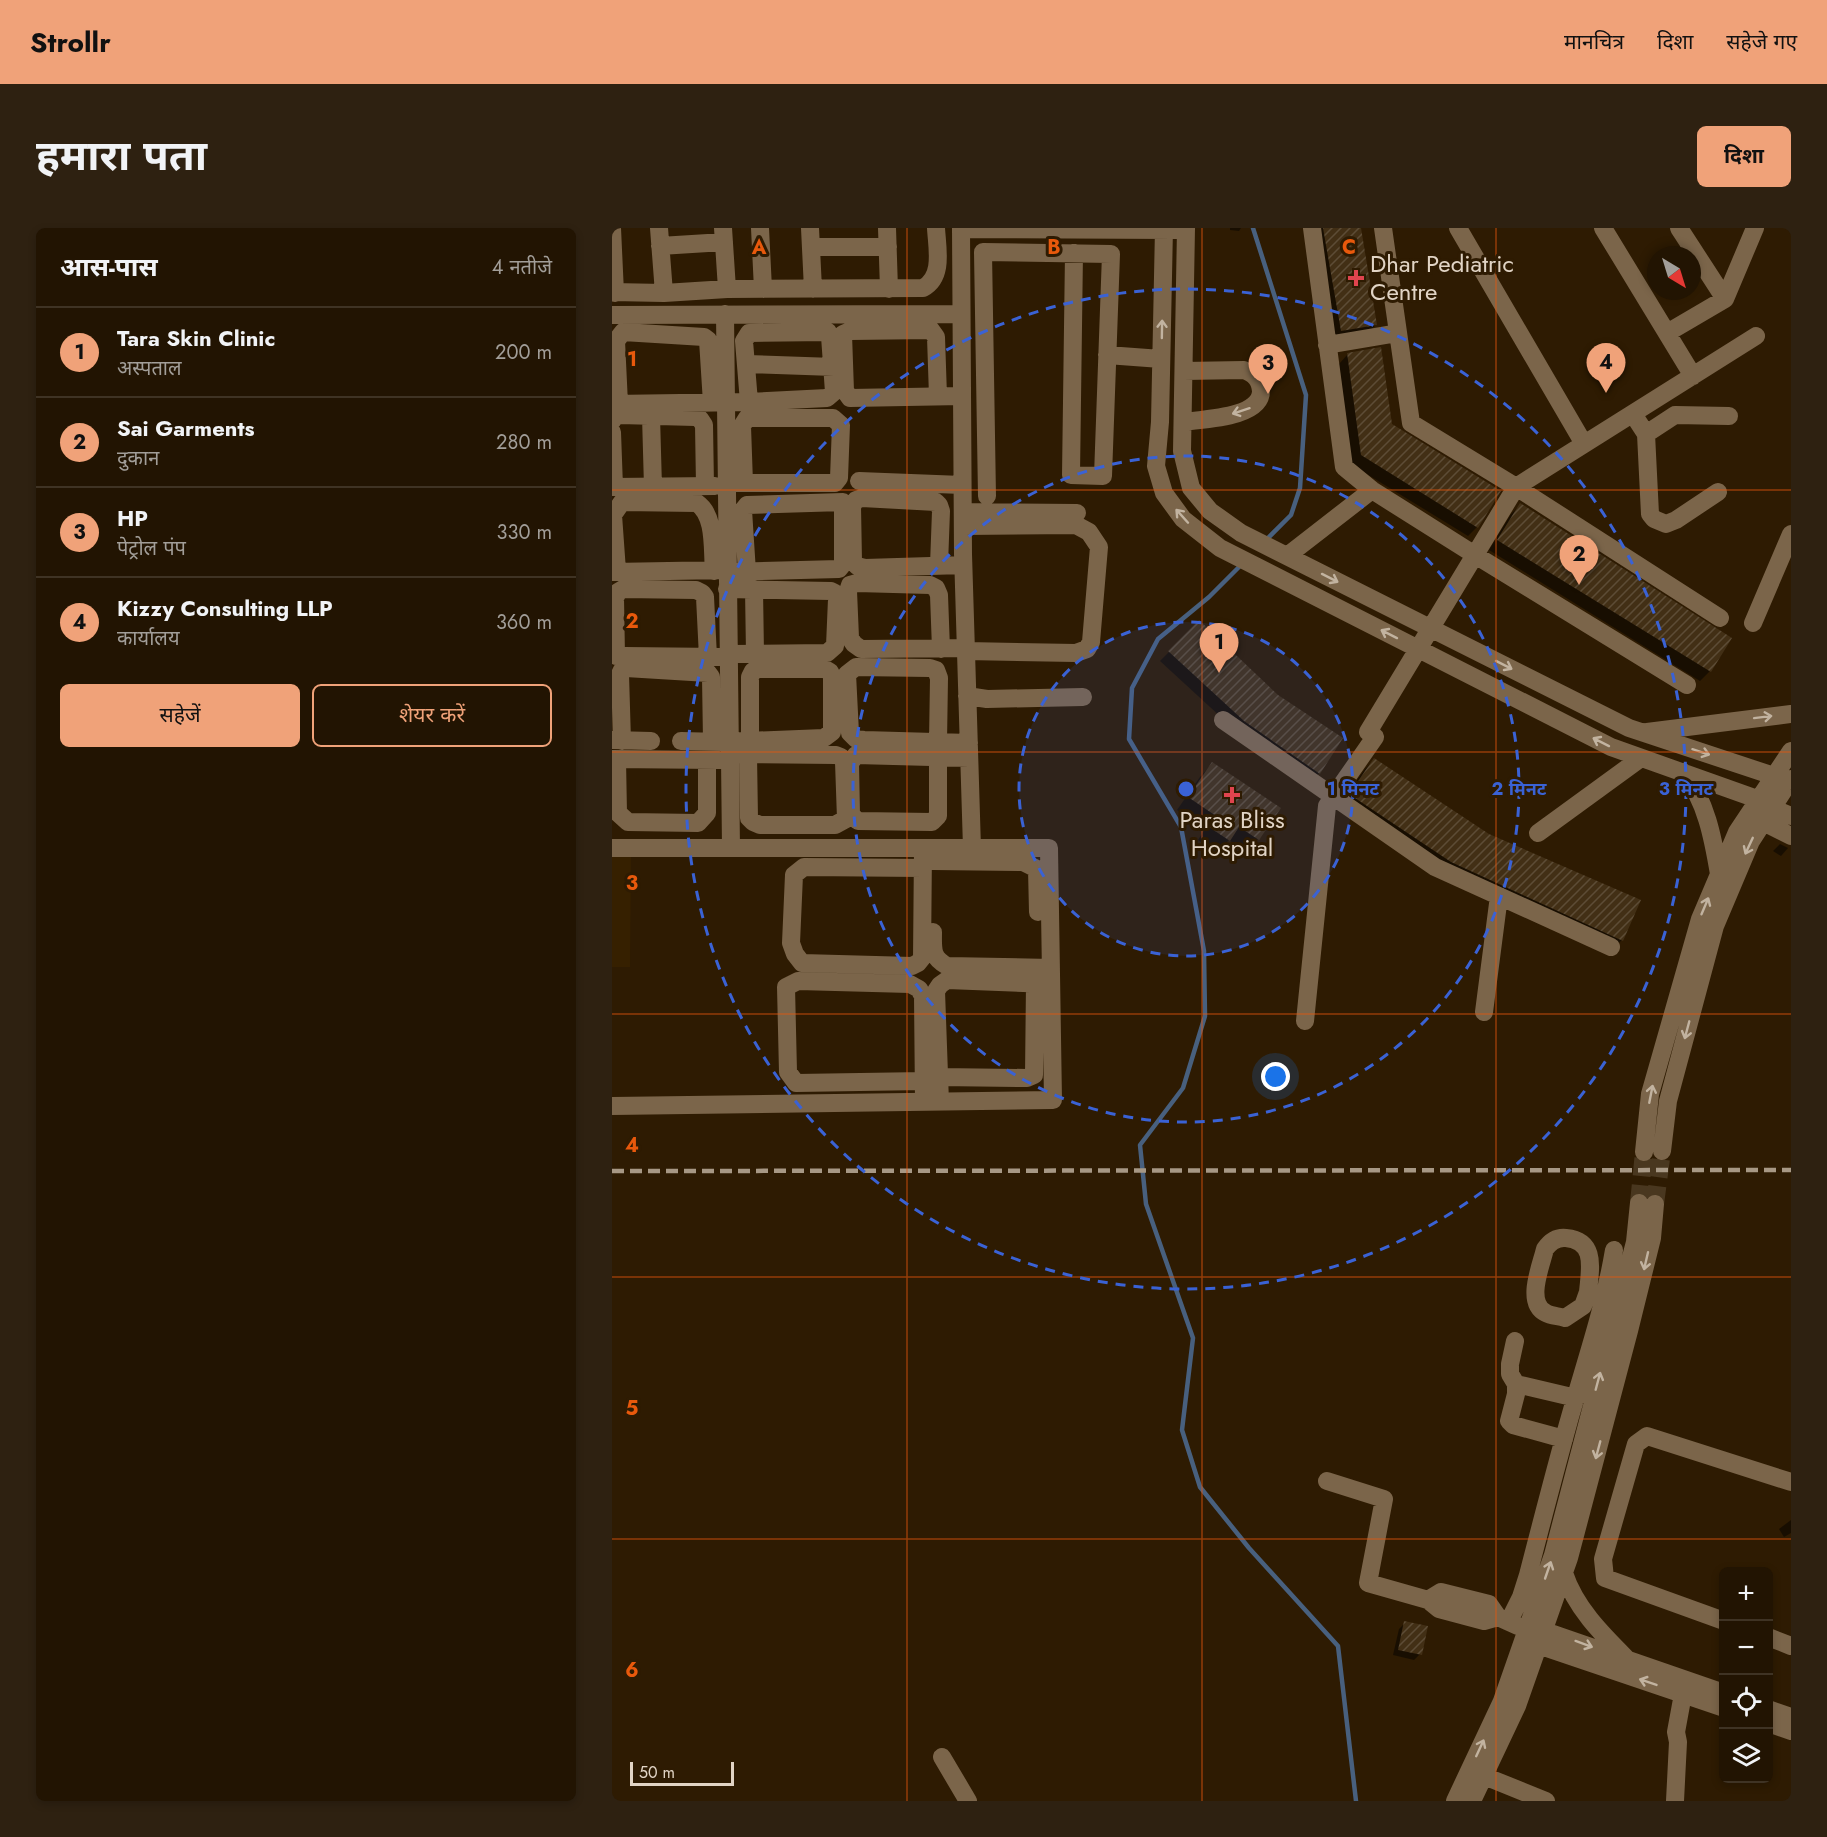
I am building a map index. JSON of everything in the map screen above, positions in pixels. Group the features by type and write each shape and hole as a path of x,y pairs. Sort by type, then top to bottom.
{"street":[{"path":"612,228 613,303"},
{"path":"760,228 763,289"},
{"path":"810,228 813,289"},
{"path":"887,228 890,289"},
{"path":"613,303 664,293 727,289 915,289 930,284 936,276 938,266 936,228"},
{"path":"1312,228 1344,467 1372,490 1687,685"},
{"path":"1383,228 1412,423 1720,618"},
{"path":"1458,228 1584,444"},
{"path":"1603,228 1693,376"},
{"path":"1679,228 1725,299"},
{"path":"1667,333 1725,299 1755,228"},
{"path":"972,848 963,565 961,229 1186,229 1182,451 1191,488 1210,511 1241,533 1629,728 1785,778"},
{"path":"1164,229 1160,423 1156,466 1164,493 1183,519 1220,548 1611,747 1683,772 1767,809 1791,816"},
{"path":"664,293 659,237 724,235 727,289"},
{"path":"811,247 888,247"},
{"path":"987,496 983,252 1074,253 1111,254 1103,476 1071,475 1074,253"},
{"path":"961,291 984,293"},
{"path":"613,303 725,314 961,314"},
{"path":"718,403 725,314"},
{"path":"938,396 936,337 931,330 850,331 843,334 845,391 850,398 962,396"},
{"path":"731,848 725,749 728,656 724,576 726,485 718,403 708,340 704,337 623,333 616,341 616,404 718,403 749,402 827,398 834,392 830,336 823,331 749,333 744,341 749,402"},
{"path":"1327,345 1398,333"},
{"path":"1305,1021 1327,806 1372,734 1430,628 1516,487 1756,336"},
{"path":"1107,355 1161,359"},
{"path":"746,364 834,367"},
{"path":"1182,422 1245,412 1258,403 1261,392 1259,381 1253,374 1244,370 1184,370"},
{"path":"1652,401 1675,415 1729,416"},
{"path":"1633,414 1646,434 1650,514 1654,519 1666,524 1676,520 1718,492"},
{"path":"612,421 615,416 620,415 700,419 704,425 705,486"},
{"path":"1646,434 1675,415"},
{"path":"651,416 653,487"},
{"path":"612,432 613,487 835,483 839,478 841,425 838,420 833,418 747,418 742,426 744,483"},
{"path":"962,458 987,458"},
{"path":"859,481 962,485"},
{"path":"1282,554 1372,490"},
{"path":"939,565 941,511 936,502 862,498 856,500 852,506 853,561 857,566 865,568 963,565"},
{"path":"708,657 705,597 702,593 696,590 623,589 618,592 615,598 614,656 708,657 827,653 836,646 837,599 835,593 724,576 614,572 613,515 622,502 697,503 704,507 710,523 724,576"},
{"path":"750,581 842,568 843,502 747,505 744,507 755,654"},
{"path":"963,519 1077,513"},
{"path":"941,649 939,594 936,588 930,585 857,583 850,585 848,591 850,638 861,649 1076,653 1087,649 1091,642 1099,547 1089,532 1076,525 963,519"},
{"path":"1753,623 1791,534"},
{"path":"938,749 856,755 850,763 851,815 858,821 932,822 938,816 938,749 939,678 936,670 930,668 856,667 847,674 850,733 856,739 938,749 969,750"},
{"path":"651,741 617,740 620,674 626,668 708,673 711,677 725,749"},
{"path":"681,741 725,749 749,747 828,736 832,732 832,676 825,669 757,669 753,671 750,677 749,747 749,818 760,825 835,825 846,819 844,762 841,757 749,747"},
{"path":"967,696 987,699 1083,697"},
{"path":"1642,733 1791,714"},
{"path":"1222,720 1435,867 1611,947"},
{"path":"707,760 707,813 698,823 628,822 618,813 614,760 707,760 725,749"},
{"path":"1767,809 1737,832 1700,919 1650,1094 1653,1151 1715,926 1751,841 1785,778 1791,751"},
{"path":"1538,833 1641,758"},
{"path":"1683,772 1694,786 1702,806 1709,826 1719,873"},
{"path":"1767,809 1791,836"},
{"path":"612,848 731,848 928,856 1023,862 1036,869 1053,1100 612,1106"},
{"path":"928,856 922,958 918,963 912,966 802,963 795,954 792,943 794,874 804,867 928,856 972,848 1049,848 1044,976 1034,1075 1027,1078 796,1083 788,1072 786,987 798,981 910,984 919,989 923,996 932,1079"},
{"path":"928,856 933,952 938,961 947,966 1044,976"},
{"path":"1484,1012 1499,896"},
{"path":"932,1102 936,990 940,985 947,981 1044,976"},
{"path":"1455,1801 1532,1634 1564,1574 1652,1238 1647,1204 1532,1634 1517,1706 1472,1801"},
{"path":"1503,1619 1521,1598 1528,1575 1576,1398 1596,1295 1614,1250"},
{"path":"1515,1341 1510,1374 1516,1384 1516,1394 1509,1421 1513,1425 1564,1439"},
{"path":"1516,1384 1576,1398"},
{"path":"1719,1619 1605,1578 1603,1559 1636,1444 1647,1436 1791,1482"},
{"path":"1327,1481 1384,1499 1368,1583 1428,1600 1441,1592 1489,1604 1503,1619 1532,1634 1719,1706"},
{"path":"1564,1574 1569,1590 1593,1623 1629,1660"},
{"path":"1532,1634 1629,1660 1719,1691"},
{"path":"1773,1639 1791,1646"},
{"path":"1675,1801 1678,1742 1676,1732 1683,1694"},
{"path":"1773,1711 1791,1717"},
{"path":"1773,1725 1791,1731"},
{"path":"942,1756 968,1801"},
{"path":"1484,1776 1546,1801"}],"shaded area":[{"path":"612,856 631,856 630,967 612,967"}],"building":[{"path":"1323,228 1361,228 1377,325 1341,331"},
{"path":"1381,347 1392,424 1501,491 1478,528 1361,455 1347,353"},
{"path":"1520,503 1732,638 1711,672 1497,540"},
{"path":"1199,620 1278,695 1343,738 1320,774 1244,721 1168,651"},
{"path":"1374,758 1489,834 1641,900 1623,941 1451,862 1349,794"},
{"path":"1212,762 1281,808 1259,840 1239,827 1230,841 1209,827 1216,816 1188,797"},
{"path":"1404,1621 1428,1626 1422,1655 1398,1650"}],"waterway":[{"path":"1253,228 1306,395 1300,488 1291,515 1265,541"},
{"path":"1242,564 1209,597 1158,639 1132,688 1129,739 1181,827 1204,951 1205,1016 1183,1088 1140,1145 1146,1204 1193,1338 1182,1430 1200,1487 1249,1548 1338,1646 1356,1801"}],"tunnel":[{"path":"1655,1204 1662,1151"},
{"path":"1639,1203 1644,1152"}],"railway":[{"path":"612,1171 1791,1170"}],"place":[{"name":"Dhar Pediatric Centre","path":"1356,278"},
{"name":"Kizzy Consulting LLP","path":"1606,393"},
{"name":"HP","path":"1268,394"},
{"name":"Sai Garments","path":"1579,585"},
{"name":"Tara Skin Clinic","path":"1219,673"},
{"name":"Paras Bliss Hospital","path":"1232,795"}]}
